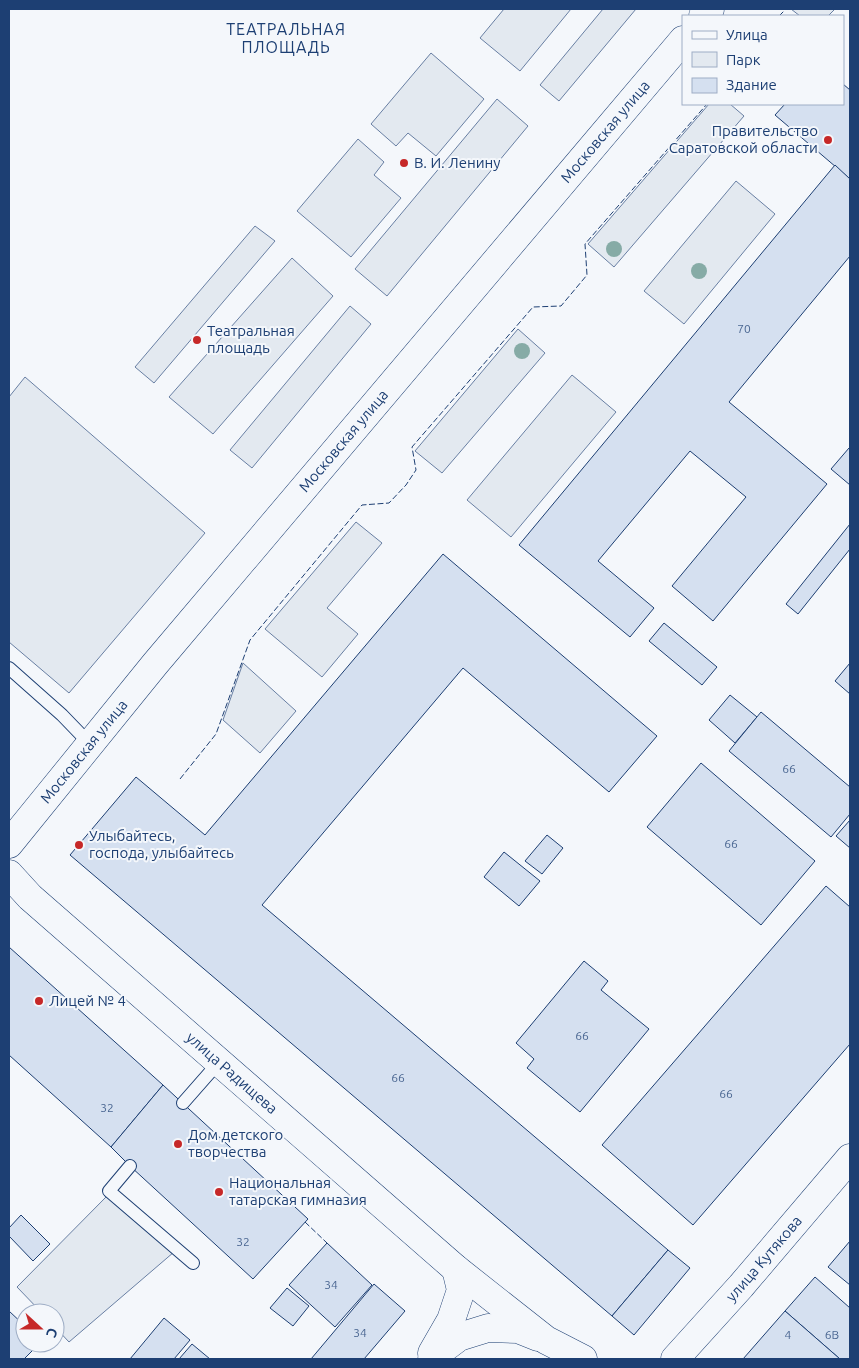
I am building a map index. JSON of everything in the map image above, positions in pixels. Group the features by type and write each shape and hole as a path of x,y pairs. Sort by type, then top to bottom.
{"street":[{"name":"Московская улица","path":"9,844 346,437 682,41"},
{"name":"улица Радищева","path":"9,874 30,897 456,1269 546,1340"},
{"name":"улица Кутякова","path":"675,1359 741,1286 850,1158"},
{"path":"430,1359 451,1320 461,1290 456,1269"},
{"path":"430,1359 459,1337 488,1328 518,1329 546,1340 583,1359"},
{"path":"546,1340 569,1359"}],"lane":[{"path":"9,668 62,715 90,744"},
{"path":"183,1102 219,1062"},
{"path":"130,1166 109,1191 193,1264"}],"green space":[{"path":"504,9 571,9 520,71 480,38"},
{"path":"603,9 636,9 559,101 540,85"},
{"path":"791,9 835,9 829,15 799,15"},
{"path":"431,53 484,99 436,156 408,133 396,146 371,124"},
{"path":"497,99 528,126 387,296 355,269"},
{"path":"708,105 731,105 744,116 614,267 588,244"},
{"path":"358,139 384,162 374,175 401,198 351,257 297,211"},
{"path":"736,181 775,214 684,324 644,291"},
{"path":"255,226 275,241 154,383 135,367"},
{"path":"292,258 333,296 213,434 169,397"},
{"path":"350,306 371,324 252,468 230,450"},
{"path":"518,329 545,353 442,473 415,451"},
{"path":"572,375 616,412 511,537 467,500"},
{"path":"25,377 205,533 69,693 9,642 9,397"},
{"path":"356,522 382,543 327,608 358,634 322,677 265,629"},
{"path":"243,663 296,711 260,753 223,720"},
{"path":"107,1196 174,1252 69,1342 65,1338 65,1303 32,1303 17,1287"}],"building":[{"name":"Правительство Саратовской области","path":"844,85 850,90 850,179 775,115 784,105 844,105"},
{"path":"835,165 850,179 850,256 729,402 827,484 713,621 672,586 746,497 690,451 598,561 654,608 630,637 519,545"},
{"path":"850,449 850,485 831,469"},
{"path":"850,524 850,549 798,614 786,604"},
{"path":"443,554 657,736 609,792 463,668 262,905 668,1250 612,1316 70,855 136,777 205,835"},
{"path":"664,623 717,667 702,685 649,641"},
{"path":"850,663 850,694 835,681"},
{"path":"730,695 757,717 735,743 709,720"},
{"path":"761,712 850,787 850,814 831,837 729,751"},
{"path":"701,763 815,861 761,925 647,827"},
{"path":"850,820 850,848 836,836"},
{"path":"547,835 563,848 542,874 525,861"},
{"path":"504,852 540,881 519,906 484,877"},
{"path":"826,886 850,907 850,1044 693,1225 602,1145"},
{"name":"Лицей № 4","path":"9,947 163,1085 111,1147 9,1055"},
{"path":"584,961 608,981 601,990 649,1029 580,1112 527,1068 534,1059 516,1043"},
{"name":"Национальная татарская гимназия","path":"163,1085 308,1219 253,1279 111,1147"},
{"path":"21,1215 50,1244 33,1261 9,1236 9,1228"},
{"path":"850,1241 850,1285 828,1267"},
{"path":"327,1243 372,1285 335,1327 289,1285"},
{"path":"668,1250 690,1268 634,1335 612,1316"},
{"path":"815,1277 850,1308 850,1359 840,1359 785,1311"},
{"path":"374,1284 405,1311 364,1359 311,1359"},
{"path":"287,1288 309,1306 293,1326 270,1308"},
{"path":"9,1311 15,1317 15,1353 30,1353 24,1359 9,1359"},
{"path":"785,1311 840,1359 743,1359"},
{"path":"164,1318 190,1340 174,1359 130,1359"},
{"path":"192,1344 210,1359 179,1359"}],"fence":[{"path":"780,15 786,9"},
{"path":"180,779 216,734 250,640 362,505 389,503 406,485 416,470 412,447 533,307 561,306 587,275 585,244 706,105"},
{"path":"305,1222 327,1243"}],"place":[{"name":"Правительство Саратовской области","path":"828,140"},
{"name":"В. И. Ленину","path":"404,163"},
{"name":"Театральная площадь","path":"197,340"},
{"name":"Улыбайтесь, господа, улыбайтесь","path":"79,845"},
{"name":"Лицей № 4","path":"39,1001"},
{"name":"Дом детского творчества","path":"178,1144"},
{"name":"Национальная татарская гимназия","path":"219,1192"}],"district":[{"name":"ТЕАТРАЛЬНАЯ ПЛОЩАДЬ","path":"286,38"}]}
